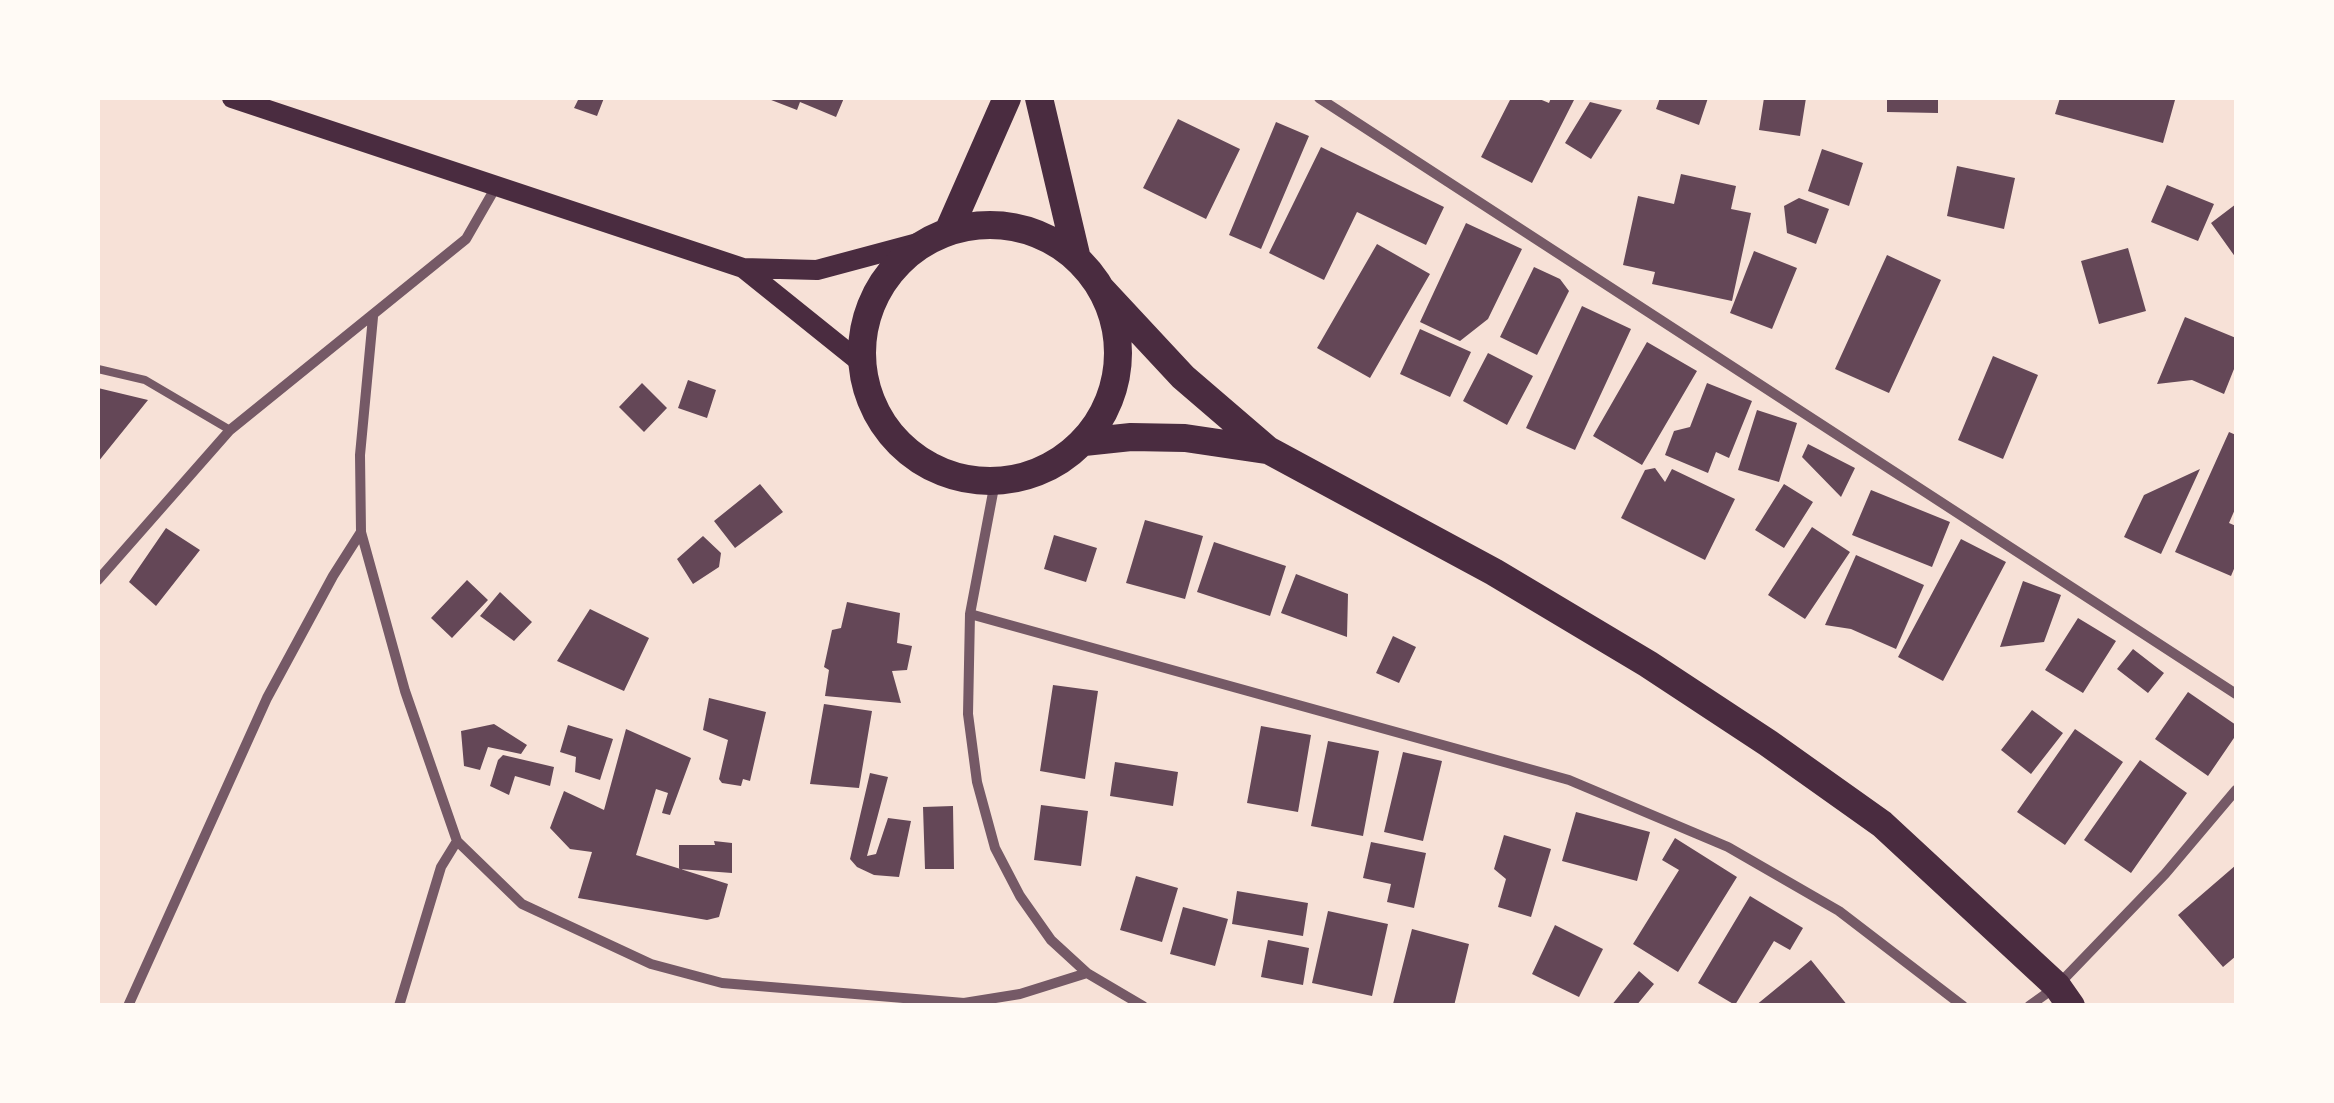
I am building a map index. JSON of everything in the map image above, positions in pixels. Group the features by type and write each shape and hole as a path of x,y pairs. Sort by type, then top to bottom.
{"highway":[{"path":"938,236 1007,98"},
{"path":"1039,98 1077,259"},
{"path":"1102,290 1116,329 1118,370 1107,409 1084,442 1043,471 995,482 946,475 903,449 874,410 860,362 867,314 890,271 938,236 982,225 1016,228 1049,239 1077,259 1182,377 1268,450 1494,572 1648,664 1768,743 1882,824 2064,996"},
{"path":"1084,442 1186,438 1268,450"}],"main road":[{"path":"232,98 743,268 817,270 938,236"},
{"path":"743,268 860,362"}],"street":[{"path":"1319,98 2236,694"},
{"path":"98,580 230,430 466,240 498,184"},
{"path":"373,317 360,455 361,532 405,691 457,841 522,904 651,964 722,983 964,1003 1020,994 1087,973"},
{"path":"995,482 970,614 968,714 977,782 995,848 1020,896 1050,940 1087,973 1144,1006"},
{"path":"128,1006 267,698 361,532"},
{"path":"970,614 1570,780 1744,856 1839,911 1964,1006"},
{"path":"2029,1006 2064,996 2236,790"},
{"path":"399,1006 441,867 457,841"}],"lane":[{"path":"98,369 145,380 230,430"}],"building":[{"path":"579,98 604,98 597,116 574,108"},
{"path":"766,98 844,98 836,117 800,102 797,110"},
{"path":"1511,98 1537,98 1549,103 1551,98 1574,100 1532,183 1481,157"},
{"path":"1660,98 1708,98 1699,125 1656,109"},
{"path":"1764,98 1806,98 1800,136 1759,130"},
{"path":"1887,98 1938,98 1938,113 1887,112"},
{"path":"2060,98 2175,100 2163,143 2055,114"},
{"path":"1590,102 1622,110 1591,159 1565,143"},
{"path":"1178,119 1240,149 1206,219 1143,188"},
{"path":"1276,122 1309,136 1261,249 1229,235"},
{"path":"1321,147 1444,207 1426,245 1357,212 1324,280 1269,253"},
{"path":"1822,149 1863,163 1849,206 1808,191"},
{"path":"1957,166 2015,178 2004,229 1947,216"},
{"path":"1681,174 1736,186 1731,209 1751,213 1732,301 1652,284 1655,272 1623,265 1638,196 1674,204"},
{"path":"2167,185 2214,204 2198,241 2151,222"},
{"path":"1799,198 1829,209 1816,244 1787,233 1784,206"},
{"path":"2236,204 2236,258 2211,223"},
{"path":"1466,223 1522,249 1488,319 1460,341 1420,322"},
{"path":"1377,244 1430,274 1370,378 1317,348"},
{"path":"2128,248 2146,311 2099,324 2081,261"},
{"path":"1754,251 1797,268 1772,329 1730,313"},
{"path":"1887,255 1941,280 1889,393 1835,369"},
{"path":"1534,267 1560,279 1569,291 1537,355 1500,337"},
{"path":"1582,306 1631,329 1575,450 1526,428"},
{"path":"2185,317 2236,338 2236,364 2224,394 2192,380 2157,384"},
{"path":"1420,329 1471,352 1450,397 1400,374"},
{"path":"1647,342 1697,371 1642,465 1593,436"},
{"path":"1488,353 1533,376 1507,425 1463,401"},
{"path":"1993,356 2038,375 2003,459 1958,440"},
{"path":"688,380 716,390 707,418 678,408"},
{"path":"642,383 667,408 644,432 619,407"},
{"path":"1707,383 1752,401 1729,458 1716,452 1708,473 1665,455 1674,431 1690,427"},
{"path":"98,388 148,400 98,462"},
{"path":"1757,410 1797,423 1779,482 1738,470"},
{"path":"2229,432 2236,435 2236,507 2229,523 2236,526 2236,564 2231,576 2175,552"},
{"path":"1808,444 1855,468 1841,497 1802,457"},
{"path":"1655,468 1665,482 1672,469 1735,499 1705,560 1621,518 1645,470"},
{"path":"2200,469 2161,554 2124,537 2144,495"},
{"path":"760,484 783,512 735,548 714,521"},
{"path":"1784,484 1813,502 1784,548 1755,530"},
{"path":"1871,490 1950,522 1932,567 1852,535"},
{"path":"1145,520 1203,536 1185,599 1126,583"},
{"path":"1812,527 1850,552 1805,619 1768,595"},
{"path":"166,528 200,550 156,606 129,582"},
{"path":"1054,535 1097,548 1086,582 1044,569"},
{"path":"703,536 721,553 719,567 693,584 677,559"},
{"path":"1961,539 2006,562 1943,681 1898,657"},
{"path":"1214,542 1286,566 1270,616 1197,592"},
{"path":"1856,555 1924,585 1896,649 1851,629 1825,625"},
{"path":"1296,574 1348,594 1347,637 1281,613"},
{"path":"467,580 488,600 452,638 431,618"},
{"path":"2023,581 2061,595 2044,642 2000,647"},
{"path":"500,592 532,622 514,641 480,616"},
{"path":"847,602 900,613 897,643 912,646 907,670 892,671 901,703 825,696 829,670 824,667 832,630 841,628"},
{"path":"590,609 649,638 624,691 557,661"},
{"path":"2078,618 2116,641 2083,693 2045,670"},
{"path":"1393,636 1416,647 1399,683 1376,673"},
{"path":"2133,649 2164,673 2148,693 2117,669"},
{"path":"1053,685 1098,691 1085,779 1040,771"},
{"path":"2188,692 2236,725 2236,735 2208,776 2155,739"},
{"path":"709,698 766,712 750,781 743,779 741,786 719,779 728,740 703,730"},
{"path":"824,704 872,711 859,788 810,784"},
{"path":"2032,710 2063,733 2031,774 2001,750"},
{"path":"494,724 527,745 521,754 488,747 480,770 464,766 461,731"},
{"path":"568,725 613,739 600,780 575,772 576,757 560,752"},
{"path":"1261,726 1311,735 1298,812 1247,803"},
{"path":"626,729 691,758 670,815 662,813 668,793 656,789 636,855 728,884 719,917 707,920 578,898 592,852 570,849 550,828 564,791 604,810"},
{"path":"2075,729 2123,762 2065,845 2017,812"},
{"path":"1328,741 1379,751 1363,836 1311,826"},
{"path":"1403,752 1442,761 1423,841 1384,832"},
{"path":"503,755 554,767 550,786 515,776 509,795 490,786"},
{"path":"2140,760 2187,793 2131,873 2084,840"},
{"path":"1115,762 1178,772 1173,806 1110,796"},
{"path":"870,773 888,777 867,856 876,854 888,818 911,821 899,877 874,875 850,859"},
{"path":"1041,805 1088,811 1081,866 1034,860"},
{"path":"953,806 954,869 925,869 923,807"},
{"path":"1576,812 1650,832 1637,881 1562,861"},
{"path":"1504,835 1551,849 1531,917 1498,907 1506,879 1494,869"},
{"path":"1675,838 1737,877 1678,972 1633,944 1679,870 1662,860"},
{"path":"714,841 732,843 732,873 679,869 679,845 715,845"},
{"path":"1371,842 1426,853 1414,908 1387,902 1391,884 1363,878"},
{"path":"2236,865 2236,956 2223,967 2178,915"},
{"path":"1136,876 1178,888 1162,942 1120,930"},
{"path":"1237,891 1308,903 1303,936 1232,924"},
{"path":"1750,896 1803,928 1790,950 1774,941 1735,1005 1698,983"},
{"path":"1183,907 1228,919 1215,966 1170,954"},
{"path":"1328,911 1388,924 1372,996 1312,983"},
{"path":"1555,925 1603,949 1579,997 1532,974"},
{"path":"1412,929 1469,944 1454,1006 1393,1004"},
{"path":"1268,940 1309,948 1303,985 1261,977"},
{"path":"1811,960 1848,1006 1755,1006"},
{"path":"1639,971 1654,984 1636,1006 1611,1006"}]}
